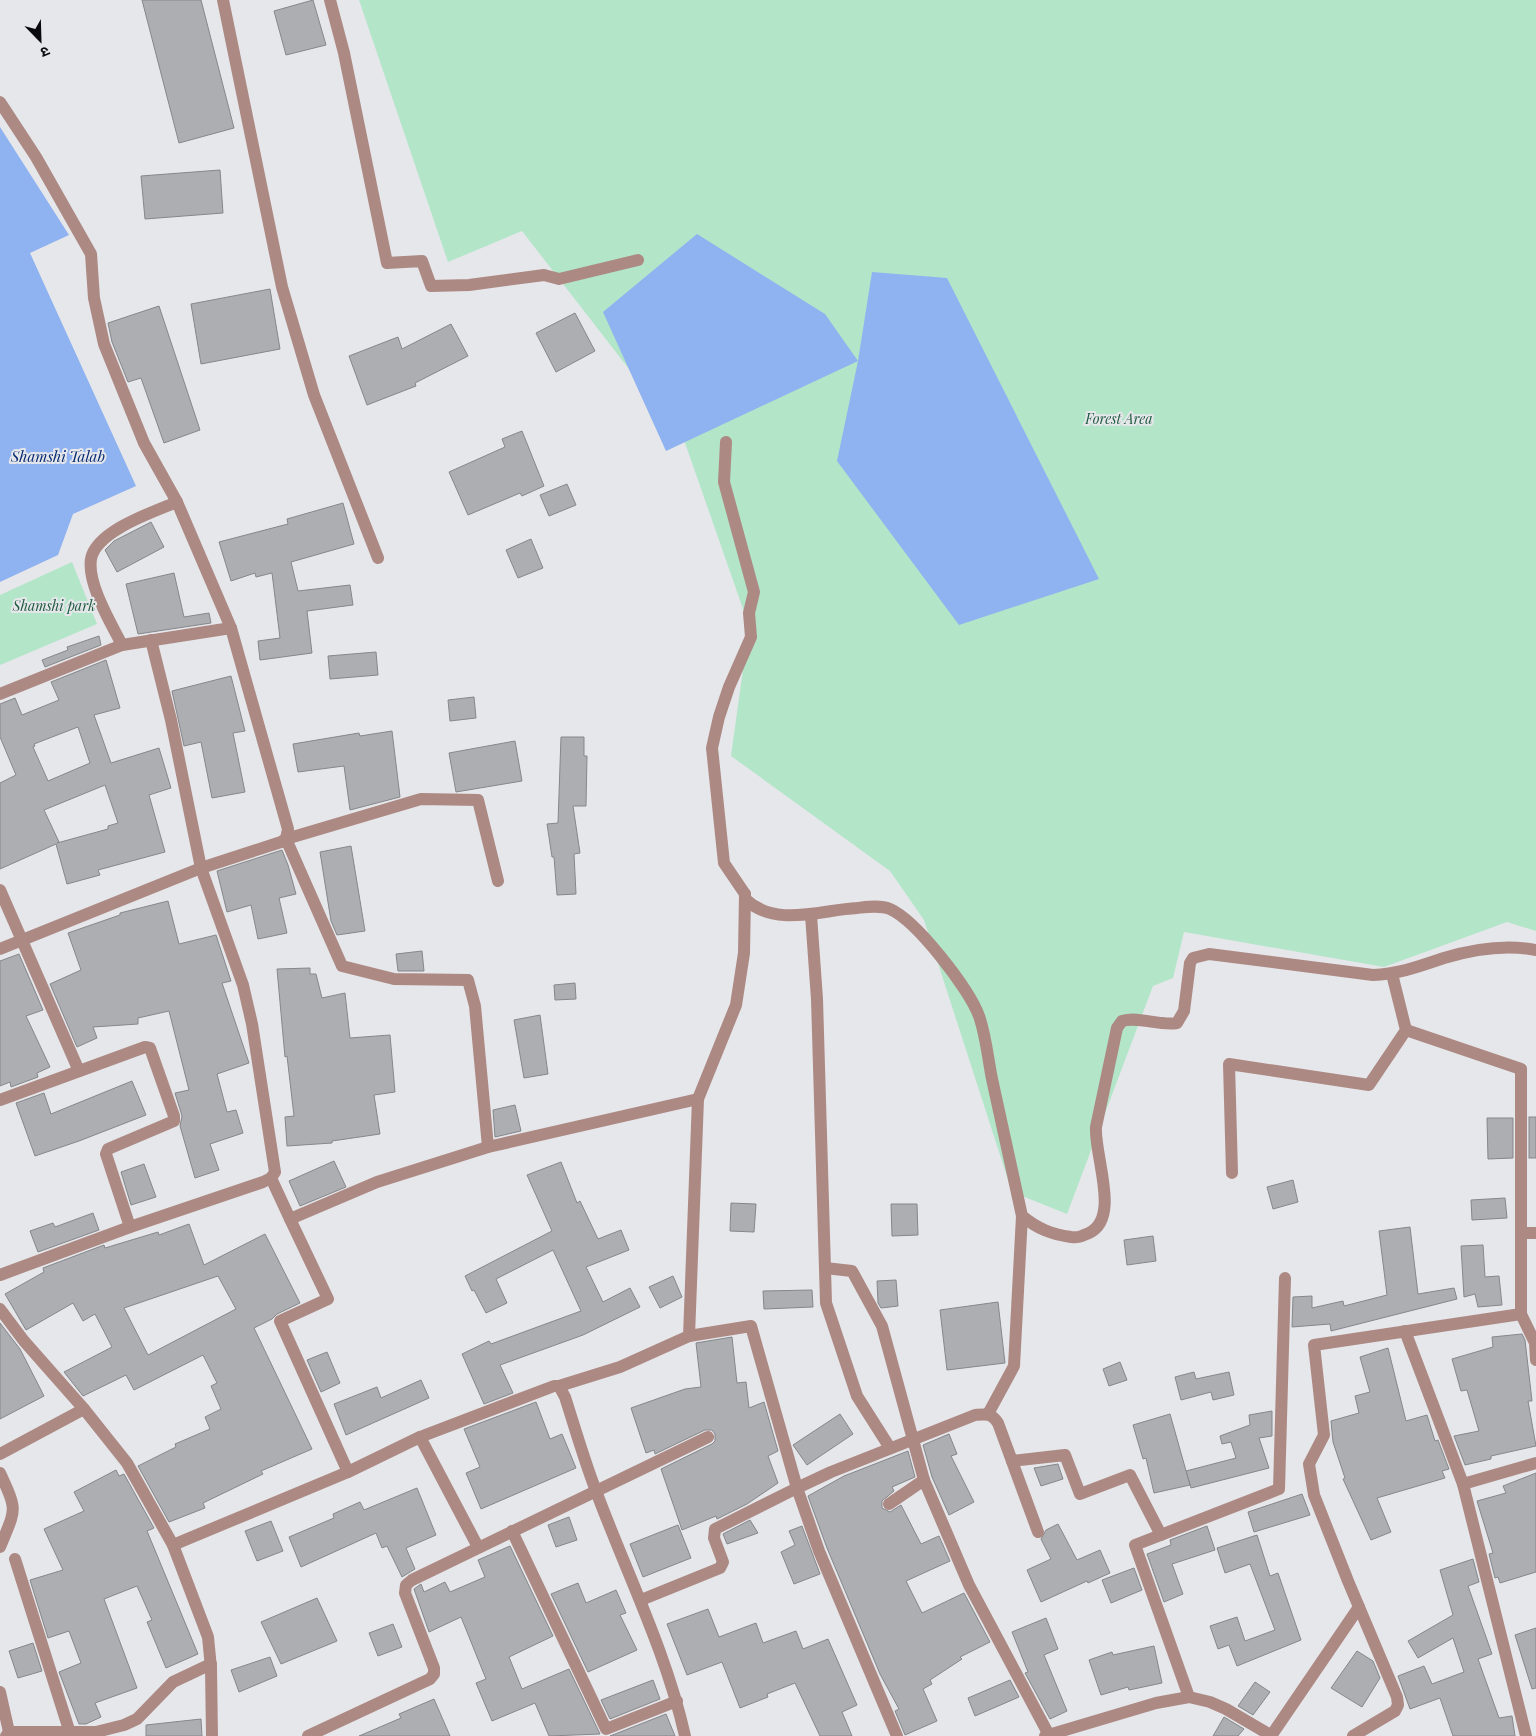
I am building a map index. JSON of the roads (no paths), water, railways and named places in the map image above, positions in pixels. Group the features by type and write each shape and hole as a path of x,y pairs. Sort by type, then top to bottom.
{"street":[{"path":"223,0 282,287 314,395 378,558"},
{"path":"330,0 344,53 387,263 422,261 431,286 460,286 544,275 559,279 638,260"},
{"path":"0,102 41,166 91,254 94,298 104,344 144,443 177,502 231,628 288,829 286,839 342,966 394,979 468,980 475,1006 488,1147"},
{"path":"726,442 724,482 754,592 749,613 751,637 729,687 719,717 712,748 724,863 745,894 745,899 756,909 774,915 811,915 827,910 873,906 890,909 908,923 932,947 961,984 979,1017 1022,1216 1014,1366 988,1414"},
{"path":"122,645 100,600 93,579 90,561 93,552 98,543 115,530 177,502"},
{"path":"0,694 122,645 231,628"},
{"path":"0,1276 130,1227 271,1178 275,1172 252,1024 243,985 202,868 171,720 151,640"},
{"path":"0,949 202,868 286,839 421,799 478,800 498,881"},
{"path":"0,890 79,1071"},
{"path":"689,1336 698,1099 736,1005 744,953 745,894"},
{"path":"811,915 818,999 826,1303 857,1396 890,1448"},
{"path":"1022,1216 1047,1233 1078,1238 1094,1231 1103,1220 1106,1202 1095,1142 1096,1127 1117,1028 1122,1021 1129,1019 1168,1025 1177,1023 1184,1011 1190,963 1193,958 1209,954 1373,975 1392,974 1446,958 1496,947 1536,950"},
{"path":"1232,1173 1229,1064 1369,1085 1406,1030 1392,974"},
{"path":"1406,1030 1521,1069 1521,1314 1534,1342 1536,1360"},
{"path":"0,1100 145,1047 150,1048 174,1116 174,1121 112,1145 106,1154 130,1227"},
{"path":"290,1219 377,1182 488,1147 698,1099"},
{"path":"271,1178 328,1299 280,1321 348,1472"},
{"path":"1522,1233 1536,1232"},
{"path":"825,1268 852,1270 882,1326 924,1480 969,1585 1047,1735 1156,1703 1189,1697 1210,1702 1226,1709 1271,1736 1359,1607"},
{"path":"1189,1697 1135,1545 1279,1489 1285,1278"},
{"path":"0,1309 24,1341 84,1409 127,1463 173,1545 208,1637 211,1664 212,1736"},
{"path":"1353,1736 1395,1711 1398,1705 1395,1689 1359,1607 1313,1487 1309,1464 1324,1434 1314,1345 1521,1314"},
{"path":"173,1545 348,1472 420,1437 554,1386 620,1367 689,1336 751,1326 797,1488 819,1551 897,1736"},
{"path":"1405,1331 1463,1484 1526,1736"},
{"path":"559,1386 565,1397 596,1490 641,1600 677,1701 685,1736"},
{"path":"0,1454 84,1409"},
{"path":"641,1600 720,1568 723,1562 714,1538 715,1529 797,1488 890,1448 975,1415 988,1414 994,1416 998,1423 1038,1532"},
{"path":"420,1437 478,1547"},
{"path":"308,1736 326,1732 430,1679 434,1674 434,1668 407,1600 406,1585 478,1547 708,1437"},
{"path":"1012,1461 1066,1455 1080,1494 1130,1475 1161,1535"},
{"path":"1463,1484 1536,1463"},
{"path":"0,1473 14,1504 13,1517 0,1547"},
{"path":"889,1504 924,1480"},
{"path":"512,1531 606,1729 677,1701"},
{"path":"15,1559 70,1732"},
{"path":"0,1692 8,1734 106,1730 137,1719 150,1708 167,1687 211,1664"}],"water":[{"name":"Shamshi Talab","path":"0,127 69,235 30,253 136,486 73,514 58,555 0,582"},
{"path":"697,234 825,314 858,361 666,451 603,312"},
{"path":"872,272 947,278 1099,579 959,625 837,461 858,361"}],"park label":[{"name":"Forest Area","path":"1119,419"},
{"name":"Shamshi park","path":"54,606"}]}
